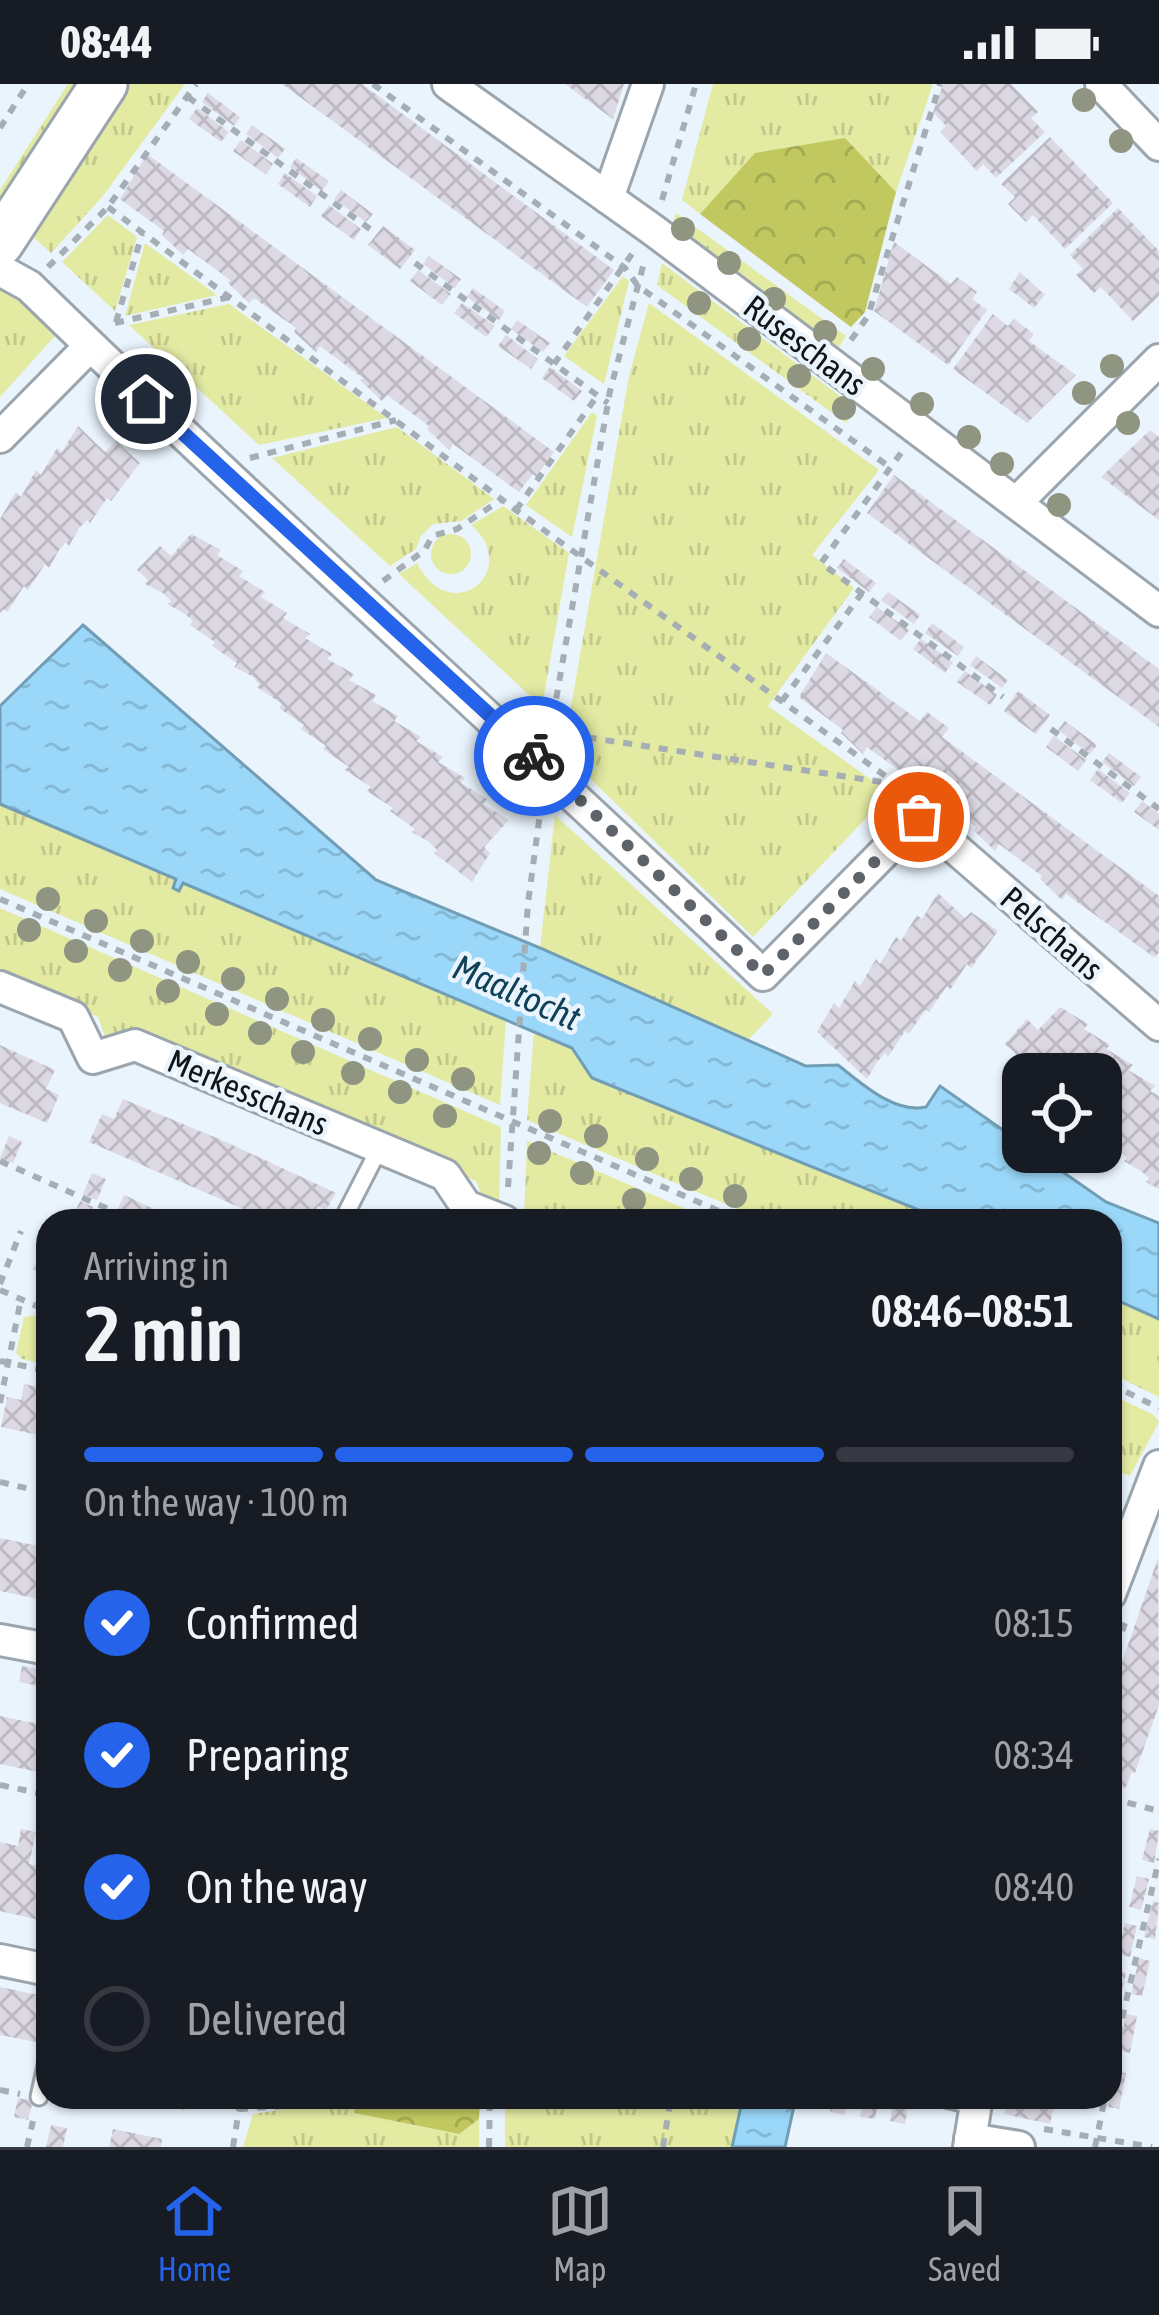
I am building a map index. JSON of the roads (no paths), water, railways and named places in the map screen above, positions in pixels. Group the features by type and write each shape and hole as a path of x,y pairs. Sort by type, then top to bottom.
{"street":[{"name":"Ruseschans","path":"448,84 650,228 1159,611"},
{"path":"608,198 648,84"},
{"path":"1101,84 1159,145"},
{"path":"0,243 102,86"},
{"name":"Pelschans","path":"0,270 29,286 763,975 919,817 1155,1014"},
{"path":"0,437 90,346"},
{"path":"1016,503 1159,360"},
{"name":"Merkesschans","path":"0,987 73,1017 93,1058 135,1046 445,1175 466,1206 490,1209"},
{"path":"1122,1563 1159,1466"},
{"path":"0,1640 36,1647"},
{"path":"0,1960 36,1968"},
{"path":"975,2109 969,2143 1027,2137"}],"lane":[{"path":"348,1209 380,1147"}],"water":[{"name":"Maaltocht","path":"83,625 376,880 806,1066 838,1065 902,1106 926,1107 940,1086 1002,1129 1002,1173 1064,1173 1106,1202 1159,1223 1159,1319 1122,1302 1122,1209 916,1209 592,1078 572,1048 183,883 179,891 173,888 176,879 0,804 0,706"},
{"path":"740,2109 793,2109 785,2147 732,2147"}]}
